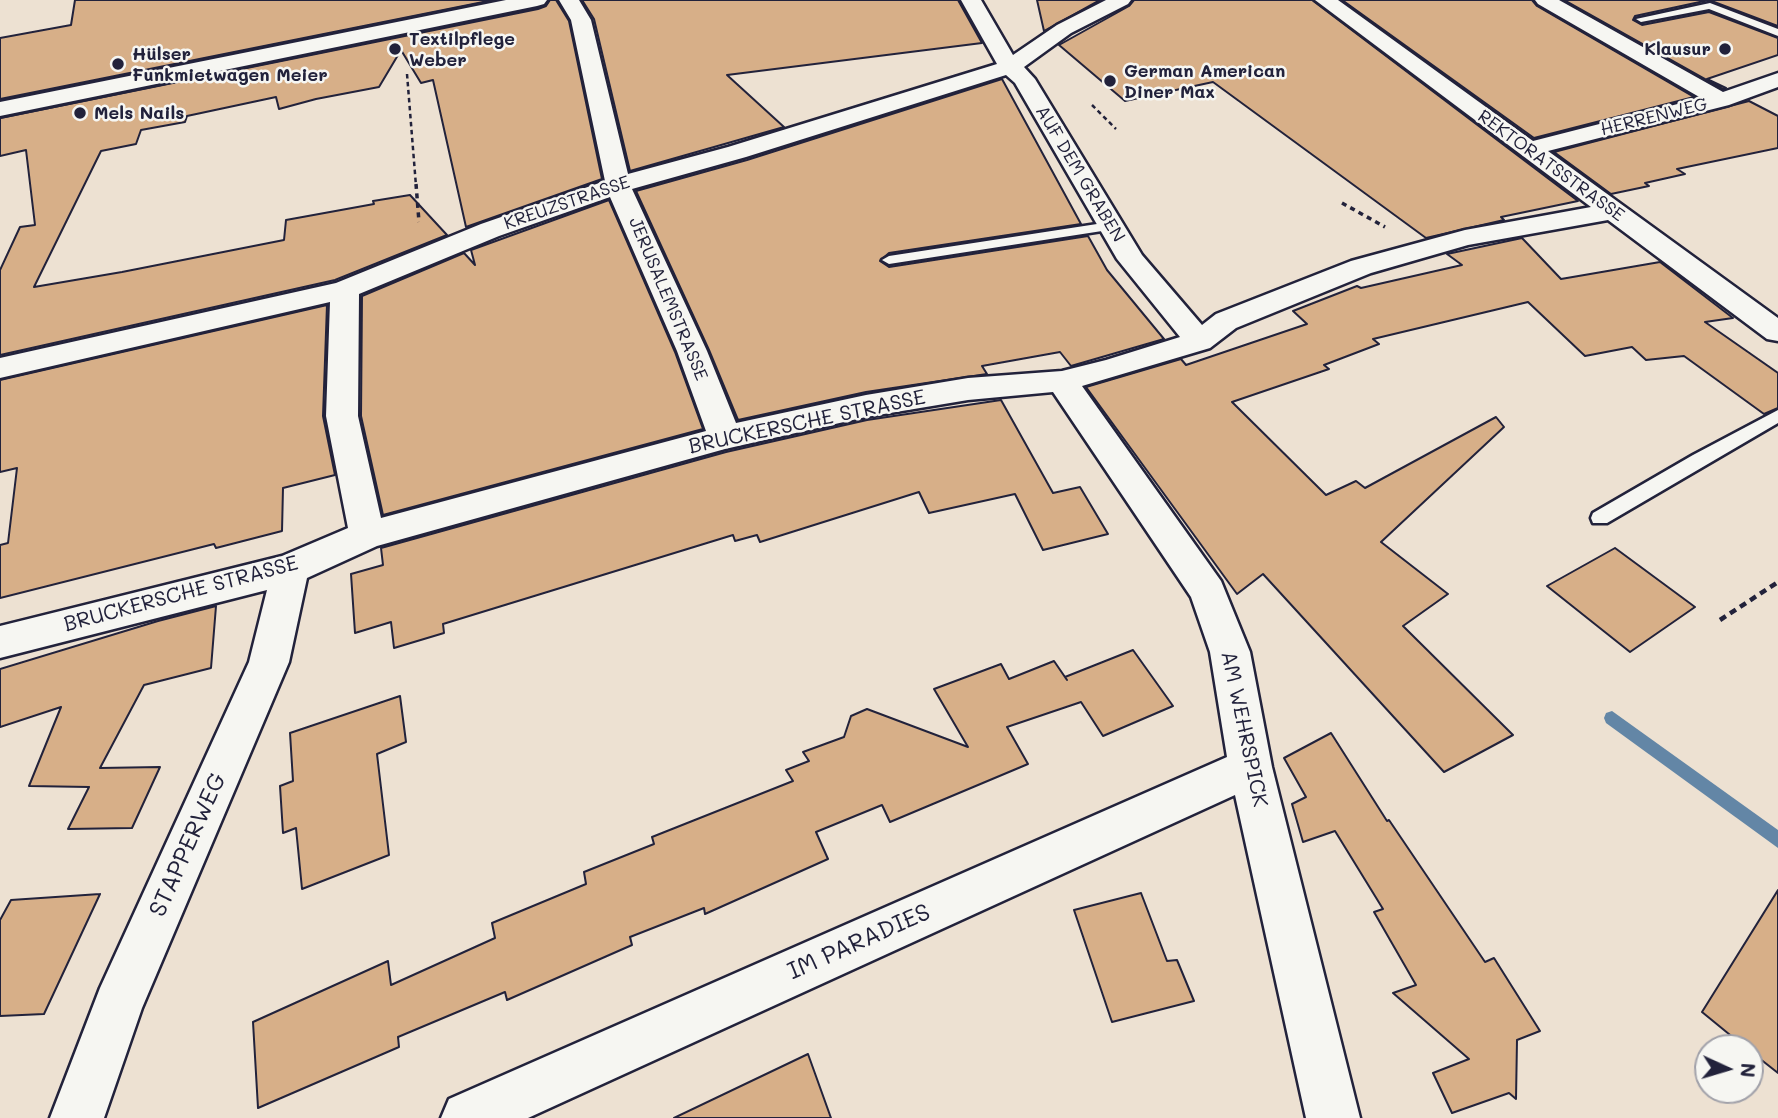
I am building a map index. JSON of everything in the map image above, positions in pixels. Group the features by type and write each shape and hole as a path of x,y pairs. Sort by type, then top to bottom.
{"street":[{"path":"0,109 537,0"},
{"name":"JERUSALEMSTRASSE","path":"569,0 581,20 618,185 692,351 725,438"},
{"name":"AUF DEM GRABEN","path":"971,0 1010,66 1024,79 1110,226 1147,281 1199,341"},
{"name":"KREUZSTRASSE","path":"0,368 345,290 490,230 618,185 737,152 1010,66 1064,29 1121,0"},
{"path":"1545,0 1721,100"},
{"path":"1327,2 1364,1"},
{"name":"REKTORATSSTRASSE","path":"1327,2 1778,332"},
{"name":"HERRENWEG","path":"1528,149 1721,100 1778,80"},
{"name":"BRUCKERSCHE STRASSE","path":"0,642 290,569 367,535 725,438 866,406 968,389 1062,380 1112,369 1199,341 1226,321 1361,267 1465,238 1612,211"},
{"path":"345,290 342,416 367,535"},
{"name":"AM WEHRSPICK","path":"1062,380 1208,592 1230,652 1250,767 1333,1118"},
{"name":"STAPPERWEG","path":"77,1118 118,1006 269,662 290,569"},
{"name":"IM PARADIES","path":"468,1118 1250,767"}],"lane":[{"path":"1641,19 1710,6 1778,33"},
{"path":"889,260 1110,226"},
{"path":"1600,518 1778,416"}],"path":[{"path":"407,74 422,258"},
{"path":"1092,106 1116,129"},
{"path":"1342,203 1387,228"},
{"path":"1720,620 1778,582"}],"building":[{"path":"75,0 493,0 0,99 0,38 71,25"},
{"path":"550,0 556,0 569,21 602,179 466,227 433,80 421,83 401,50 379,87 279,109 276,97 187,116 185,122 141,130 136,144 101,151 34,287 284,240 286,220 410,195 447,235 335,280 0,355 0,270 20,227 35,225 26,150 0,156 0,118 538,9 546,6"},
{"path":"582,0 958,0 982,43 727,75 784,127 630,171 594,19"},
{"path":"1037,0 1100,0 1044,31"},
{"path":"1134,0 1312,0 1578,201 1501,217 1504,220 1426,238 1213,82 1125,101 1059,45 1129,6"},
{"path":"1342,0 1532,0 1537,6 1694,97 1534,138"},
{"path":"1564,0 1709,0 1635,16 1633,20 1642,25 1709,12 1778,38 1778,55 1707,79 1726,88 1723,89"},
{"path":"1709,0 1778,0 1778,26"},
{"path":"1002,79 1081,224 889,253 880,261 889,267 1088,236 1107,270 1164,339 1071,366 1060,352 982,366 987,374 866,392 738,420 636,191 747,160"},
{"path":"1749,101 1778,116 1778,148 1677,169 1685,174 1645,183 1649,186 1611,194 1554,152"},
{"path":"609,200 675,352 703,429 383,515 361,416 362,296 464,253 475,265 471,250"},
{"path":"1522,238 1561,279 1660,262 1733,318 1705,322 1778,373 1778,408 1764,414 1684,356 1646,360 1632,347 1585,356 1528,302 1373,339 1379,344 1324,365 1329,369 1232,402 1326,495 1356,481 1365,488 1496,417 1504,427 1381,542 1448,594 1403,626 1513,735 1444,772 1263,574 1237,594 1086,387 1181,359 1186,365 1307,324 1293,311 1357,286 1361,288 1462,265 1447,254"},
{"path":"327,305 323,416 335,475 283,488 282,531 216,548 214,544 0,598 0,545 8,543 17,468 0,472 0,380"},
{"path":"1001,400 1053,493 1080,487 1108,534 1043,550 1015,494 929,513 919,492 760,542 757,535 735,541 733,535 443,624 444,633 394,648 391,622 355,633 351,574 383,565 381,548 726,452 867,420"},
{"path":"1615,548 1695,607 1630,652 1547,586"},
{"path":"216,606 211,668 144,685 100,768 160,767 132,828 68,829 89,787 29,786 61,707 0,727 0,669"},
{"path":"1133,650 1173,706 1103,736 1081,702 1007,727 1028,764 890,822 882,805 816,832 828,859 705,914 704,908 630,937 632,945 507,1000 505,992 398,1037 399,1047 258,1108 253,1022 388,961 391,985 495,938 492,923 586,884 584,872 654,844 652,837 793,781 786,770 809,761 803,752 844,737 851,716 867,709 968,747 934,689 1001,664 1009,679 1054,661 1067,680 1065,677"},
{"path":"400,696 406,742 377,754 389,855 302,889 296,828 283,833 280,786 293,781 290,733"},
{"path":"1331,733 1387,821 1389,820 1485,962 1494,958 1540,1031 1517,1040 1516,1099 1509,1093 1452,1113 1433,1073 1469,1059 1393,993 1416,985 1374,912 1383,909 1335,831 1303,842 1292,804 1306,797 1284,758"},
{"path":"1778,890 1778,1073 1764,1062 1764,1034 1729,1034 1702,1012"},
{"path":"1141,893 1167,961 1177,960 1194,1001 1112,1022 1074,910"},
{"path":"100,894 44,1014 0,1016 0,920 11,900"},
{"path":"808,1054 831,1118 674,1118"}],"waterway":[{"path":"1612,718 1778,840"}],"place":[{"name":"Textilpflege Weber","path":"395,49"},
{"name":"Klausur","path":"1725,49"},
{"name":"Hülser Funkmietwagen Meier","path":"118,64"},
{"name":"German American Diner Max","path":"1110,81"},
{"name":"Mels Nails","path":"80,113"}]}
